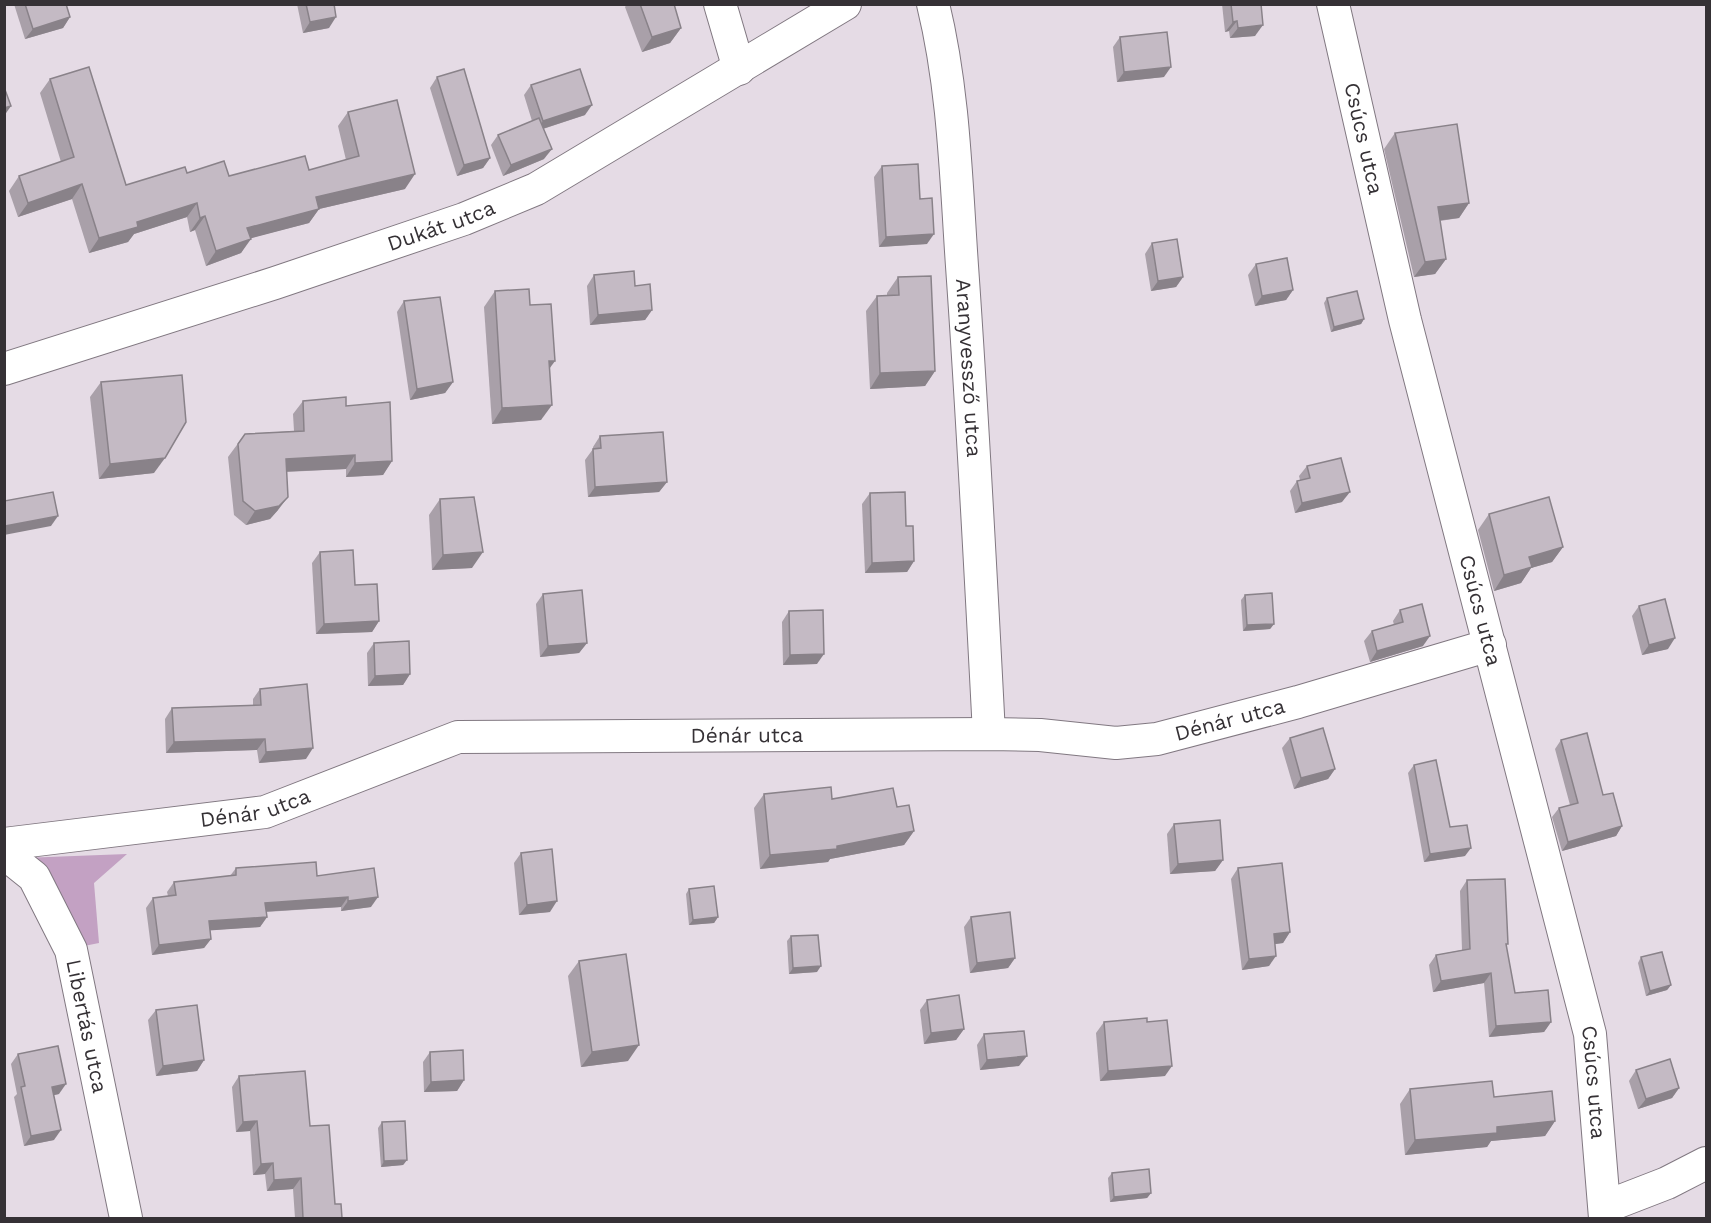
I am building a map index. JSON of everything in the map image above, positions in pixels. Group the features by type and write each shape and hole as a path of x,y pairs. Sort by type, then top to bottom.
{"street":[{"path":"720,4 739,69"},
{"name":"Dukát utca","path":"4,369 275,283 464,219 536,189 845,4"},
{"name":"Aranyvessző utca","path":"933,4 939,28 950,105 973,409 989,734"},
{"name":"Csúcs utca","path":"1333,4 1405,320 1590,1034 1605,1213"},
{"name":"Dénár utca","path":"4,844 265,812 458,737 989,734 1040,735 1116,742 1157,739 1298,702 1490,645"},
{"name":"Libertás utca","path":"4,853 34,877 71,950 126,1218"},
{"path":"1605,1213 1707,1163"}],"shaded area":[{"path":"127,854 94,883 99,943 79,947 22,858"}],"building":[{"path":"25,4 66,4 70,17 33,29"},
{"path":"306,4 334,4 336,17 310,22"},
{"path":"640,4 674,4 681,28 652,37"},
{"path":"1231,4 1261,4 1263,25 1238,28 1237,21 1233,22"},
{"path":"1167,32 1171,67 1124,72 1120,37"},
{"path":"89,67 126,185 185,167 187,173 224,161 229,176 305,156 309,170 359,156 348,112 397,100 415,174 316,197 319,209 247,228 251,239 216,251 205,216 200,218 197,203 137,222 138,227 99,238 82,184 28,203 19,176 74,157 50,79"},
{"path":"464,69 490,158 464,165 437,77"},
{"path":"580,69 592,105 543,121 531,85"},
{"path":"4,87 11,106 4,108"},
{"path":"539,118 552,149 511,165 498,135"},
{"path":"1457,124 1469,203 1438,207 1446,259 1425,262 1395,133"},
{"path":"918,164 920,199 932,198 934,234 886,237 882,166"},
{"path":"1177,239 1183,277 1158,281 1152,243"},
{"path":"1287,258 1293,290 1262,296 1256,264"},
{"path":"634,271 635,286 650,284 652,310 598,315 594,275"},
{"path":"931,276 935,371 880,373 877,296 899,295 898,277"},
{"path":"529,289 530,305 551,304 555,361 549,361 552,405 502,408 495,291"},
{"path":"1357,291 1364,319 1334,327 1327,298"},
{"path":"440,297 453,382 417,389 404,301"},
{"path":"182,375 186,422 165,458 110,464 101,382"},
{"path":"346,397 346,406 390,402 392,461 355,463 355,455 286,459 288,497 279,506 255,511 243,501 238,444 245,434 304,431 303,401"},
{"path":"663,432 667,482 595,487 593,449 601,448 600,436"},
{"path":"1341,458 1350,492 1302,503 1297,481 1310,478 1307,466"},
{"path":"53,492 58,516 5,526 4,501"},
{"path":"905,492 906,526 913,526 914,561 872,563 870,493"},
{"path":"474,497 483,552 443,555 440,499"},
{"path":"1549,497 1563,547 1529,557 1532,567 1504,575 1489,514"},
{"path":"353,550 355,585 377,584 379,621 324,624 320,552"},
{"path":"582,590 587,643 548,646 543,594"},
{"path":"1272,593 1274,624 1247,625 1245,595"},
{"path":"1665,599 1675,638 1649,645 1639,606"},
{"path":"1422,604 1430,636 1377,651 1372,631 1403,622 1400,610"},
{"path":"823,610 824,654 790,655 789,611"},
{"path":"409,641 410,674 375,676 374,643"},
{"path":"307,684 313,748 266,752 265,739 174,742 172,708 261,705 260,689"},
{"path":"1323,728 1335,769 1301,778 1290,738"},
{"path":"1587,733 1603,795 1613,793 1622,826 1568,842 1559,808 1578,803 1561,740"},
{"path":"1436,760 1450,827 1467,825 1471,848 1430,854 1414,765"},
{"path":"831,787 832,799 893,788 897,807 909,805 914,831 837,846 837,849 770,855 764,794"},
{"path":"1220,820 1223,860 1178,864 1174,824"},
{"path":"552,849 557,901 527,905 521,853"},
{"path":"316,862 317,876 374,868 378,897 348,901 348,897 265,903 267,917 209,921 211,939 159,945 153,898 176,895 174,882 236,875 236,868"},
{"path":"1282,863 1290,932 1274,934 1276,956 1249,959 1238,868"},
{"path":"1505,879 1508,944 1506,944 1515,993 1548,990 1551,1022 1496,1026 1491,973 1441,981 1436,955 1470,949 1467,880"},
{"path":"714,886 718,917 693,920 689,889"},
{"path":"1010,912 1015,958 977,963 971,917"},
{"path":"818,935 821,966 793,968 791,936"},
{"path":"1662,952 1671,985 1650,991 1641,957"},
{"path":"626,954 639,1045 592,1052 579,961"},
{"path":"959,995 964,1029 931,1033 927,1000"},
{"path":"197,1005 204,1060 163,1066 156,1010"},
{"path":"1147,1018 1147,1022 1167,1020 1172,1066 1108,1071 1104,1022"},
{"path":"1024,1031 1027,1056 987,1060 984,1034"},
{"path":"58,1046 66,1084 52,1087 61,1130 31,1136 21,1087 25,1086 18,1054"},
{"path":"463,1050 464,1080 431,1082 430,1052"},
{"path":"1670,1059 1679,1088 1646,1099 1636,1070"},
{"path":"305,1071 310,1126 329,1125 335,1204 341,1204 342,1218 303,1218 301,1178 274,1180 273,1163 261,1164 257,1121 243,1122 239,1076"},
{"path":"1492,1081 1494,1097 1552,1091 1555,1121 1497,1127 1497,1133 1415,1140 1410,1089"},
{"path":"405,1121 407,1160 384,1161 382,1122"},
{"path":"1149,1169 1151,1193 1114,1197 1112,1173"}]}
